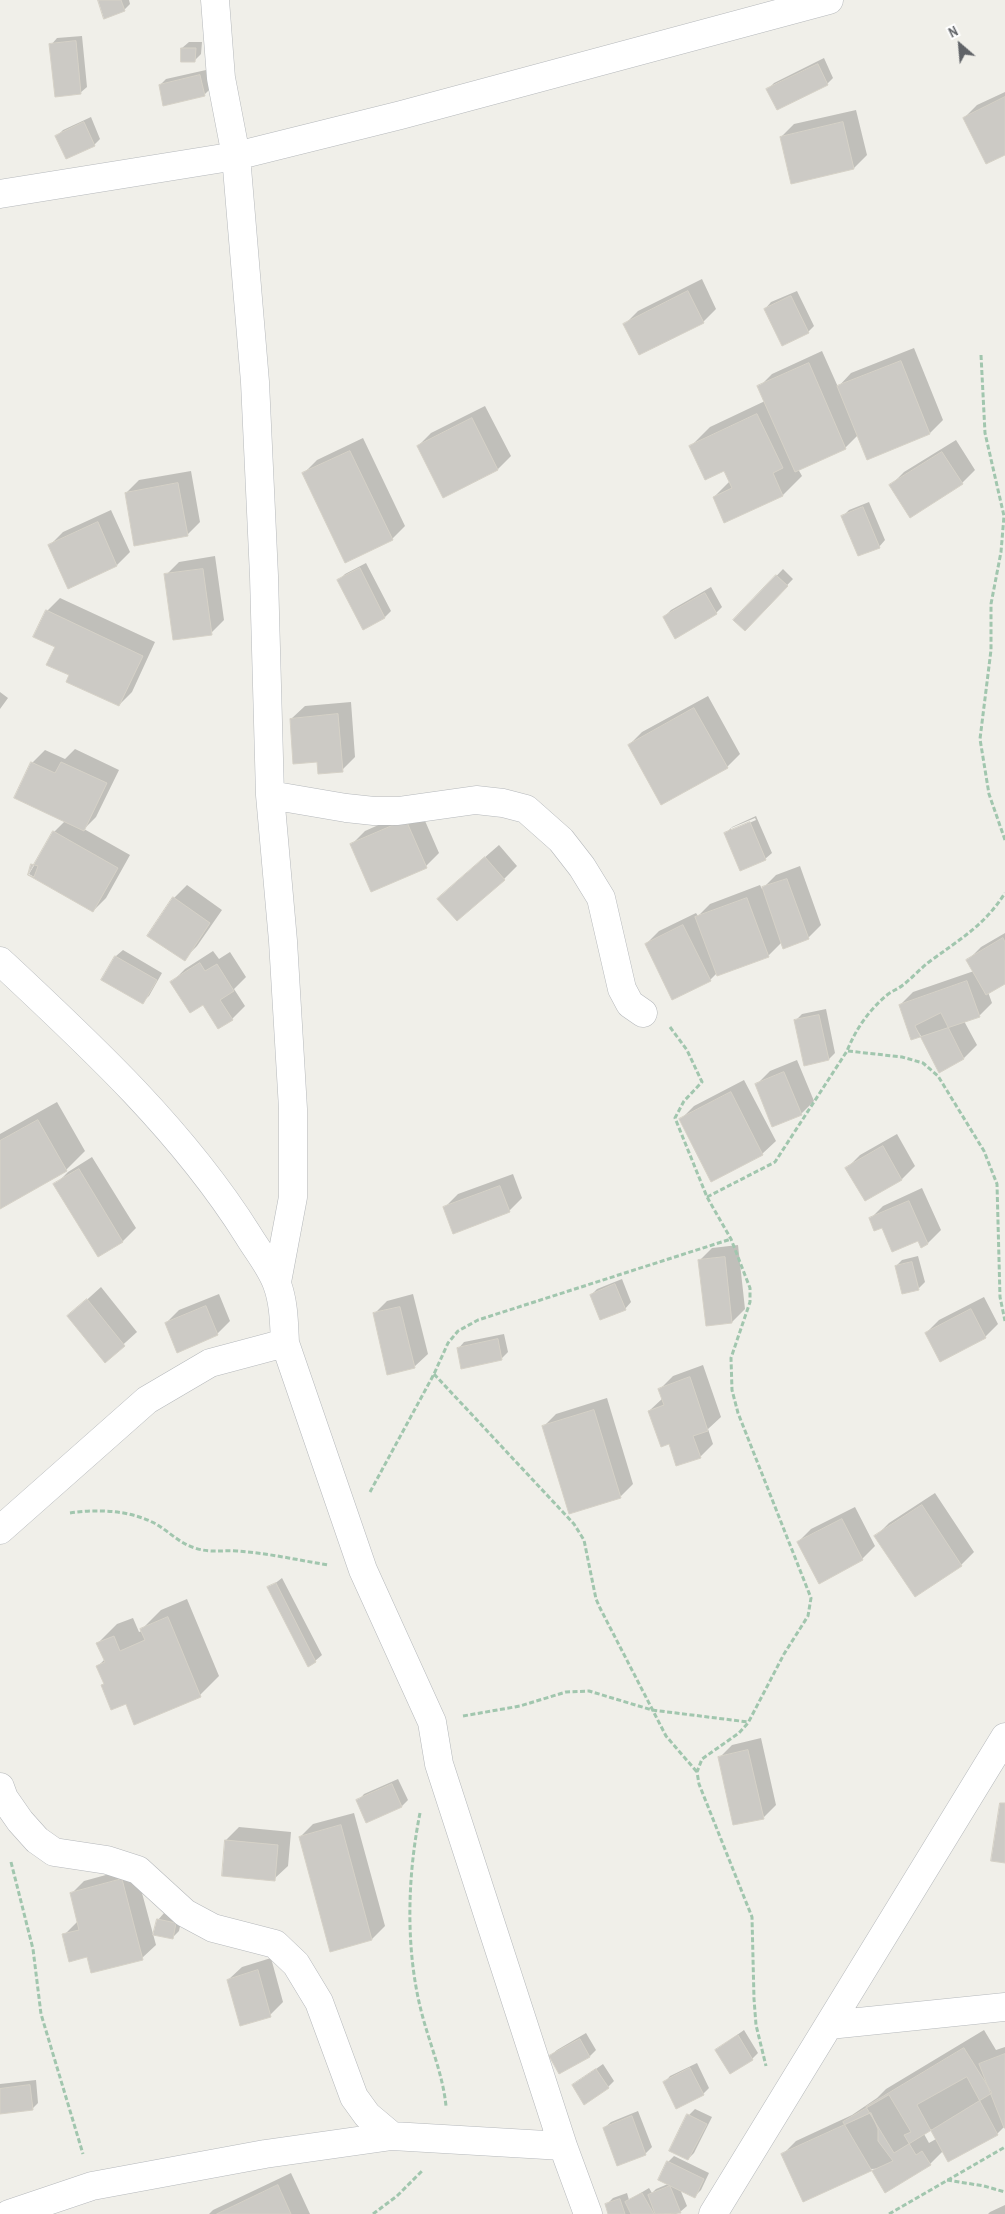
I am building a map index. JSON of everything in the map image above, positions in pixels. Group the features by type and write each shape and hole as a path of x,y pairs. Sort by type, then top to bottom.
{"street":[{"path":"215,0 221,78 236,156 255,382 264,576 270,795 283,941 293,1109 293,1197 277,1282"},
{"path":"0,194 236,156 400,115 829,0"},
{"path":"270,795 374,811 398,811 476,800 503,803 526,809 561,840 582,867 601,898 622,989 626,999 633,1007 643,1013"},
{"path":"0,961 73,1029 182,1143 225,1198 277,1282 283,1308 285,1343 363,1570 432,1722 439,1764 563,2146 588,2214"},
{"path":"6,1522 146,1400 210,1363 285,1343"},
{"path":"713,2214 1005,1738"},
{"path":"0,1788 4,1798 36,1840 54,1852 107,1860 138,1870 184,1913 213,1928 275,1944 296,1964 320,2002 354,2097 367,2115 392,2136"},
{"path":"829,2025 1005,2007"},
{"path":"9,2214 92,2186 265,2154 392,2136 563,2146"}],"path":[{"path":"981,355 985,433 1004,516 1001,552 991,604 991,650 980,739 989,794 1005,840"},
{"path":"706,1197 775,1162 847,1051 855,1032 874,1008 888,994 903,985 928,963 974,931 993,912 1005,893"},
{"path":"643,1013 669,1026 679,1037 702,1082 684,1102 675,1118 706,1197 731,1239 750,1288 750,1302 731,1358 732,1390 738,1413 811,1598 808,1616 784,1654 748,1722 739,1733 702,1759 697,1772 699,1784 752,1917 756,2024 767,2071"},
{"path":"847,1051 902,1057 923,1063 938,1076 984,1151 996,1184 1000,1297 1005,1320"},
{"path":"350,1530 434,1374 448,1343 458,1330 478,1320 731,1239"},
{"path":"434,1374 574,1524 584,1540 596,1599 666,1736 697,1772"},
{"path":"63,1514 106,1511 131,1515 153,1522 176,1539 194,1548 213,1552 236,1551 363,1570"},
{"path":"432,1722 520,1706 566,1692 588,1691 652,1710 748,1722"},
{"path":"373,2214 397,2196 418,2176 450,2139 446,2098 438,2062 423,2016 416,1979 408,1903 414,1841 422,1804 439,1764"},
{"path":"10,1858 33,1949 41,2014 92,2186"},
{"path":"889,2214 1005,2147"},
{"path":"947,2180 984,2186 1005,2192"}],"building":[{"path":"98,0 121,0 125,11 104,19"},
{"path":"76,41 81,94 55,97 49,44"},
{"path":"181,48 196,48 195,62 181,62"},
{"path":"818,64 828,85 777,110 766,89"},
{"path":"200,75 205,96 163,106 159,85"},
{"path":"1005,97 1005,155 986,164 963,118"},
{"path":"84,122 95,146 66,159 55,136"},
{"path":"843,122 854,169 791,184 780,137"},
{"path":"688,291 704,323 639,355 623,324"},
{"path":"791,296 809,333 782,346 764,309"},
{"path":"901,361 930,434 867,460 837,386"},
{"path":"809,363 846,449 795,472 757,386"},
{"path":"757,414 783,468 773,473 783,496 724,523 713,497 732,488 724,471 705,480 689,446"},
{"path":"472,418 498,470 443,498 417,446"},
{"path":"350,451 393,540 345,563 302,473"},
{"path":"942,452 963,484 910,518 889,485"},
{"path":"178,483 188,536 134,546 125,493"},
{"path":"863,507 880,548 858,556 841,516"},
{"path":"98,522 117,566 68,589 48,545"},
{"path":"360,568 385,618 363,630 337,580"},
{"path":"203,569 212,635 173,640 164,574"},
{"path":"776,575 788,586 745,631 733,620"},
{"path":"705,593 717,614 675,639 663,617"},
{"path":"46,610 143,656 119,706 66,682 69,675 46,665 55,647 33,637"},
{"path":"694,708 728,768 661,805 628,745"},
{"path":"338,714 343,772 318,774 317,762 293,764 290,719"},
{"path":"31,762 55,773 61,762 107,783 84,831 14,798"},
{"path":"406,820 427,868 371,892 350,844"},
{"path":"750,822 766,860 740,871 724,833"},
{"path":"53,831 118,868 93,912 28,875"},
{"path":"485,857 505,880 457,921 437,899"},
{"path":"31,864 38,866 34,877 28,875"},
{"path":"787,879 809,939 783,949 762,887"},
{"path":"173,897 210,923 185,961 147,936"},
{"path":"747,898 769,957 717,976 695,917"},
{"path":"683,925 711,981 672,1000 645,944"},
{"path":"1003,938 1005,942 1005,984 986,995 966,960"},
{"path":"115,956 157,980 143,1004 101,980"},
{"path":"200,963 205,971 217,964 234,991 220,1000 233,1020 218,1029 203,1005 190,1013 170,982"},
{"path":"967,981 980,1017 911,1040 899,1005"},
{"path":"941,1013 964,1059 939,1073 915,1026"},
{"path":"819,1015 829,1060 804,1066 794,1020"},
{"path":"784,1072 802,1115 772,1127 755,1084"},
{"path":"731,1092 763,1155 711,1182 679,1119"},
{"path":"38,1120 67,1171 0,1209 0,1141"},
{"path":"883,1146 902,1180 865,1201 845,1168"},
{"path":"79,1169 123,1242 98,1257 53,1184"},
{"path":"500,1186 510,1212 453,1234 443,1207"},
{"path":"909,1201 928,1244 921,1248 918,1241 892,1252 882,1228 874,1231 869,1218"},
{"path":"725,1257 732,1323 706,1326 698,1260"},
{"path":"912,1262 919,1290 902,1294 895,1266"},
{"path":"615,1284 626,1310 600,1320 590,1295"},
{"path":"87,1299 125,1346 105,1363 67,1316"},
{"path":"206,1306 218,1335 177,1353 165,1323"},
{"path":"400,1307 415,1368 387,1375 373,1313"},
{"path":"971,1309 986,1338 940,1362 925,1333"},
{"path":"498,1339 502,1360 461,1369 457,1348"},
{"path":"690,1377 708,1431 693,1436 701,1458 676,1466 669,1444 661,1447 648,1411 664,1405 658,1389"},
{"path":"594,1410 621,1498 569,1514 542,1426"},
{"path":"922,1505 962,1566 915,1597 874,1536"},
{"path":"842,1519 863,1560 819,1584 797,1542"},
{"path":"276,1583 316,1662 308,1667 267,1587"},
{"path":"168,1617 201,1697 134,1725 126,1704 111,1710 101,1685 104,1684 96,1666 105,1662 96,1643 114,1636 120,1651 145,1640 140,1629"},
{"path":"748,1750 764,1819 733,1825 718,1757"},
{"path":"392,1784 402,1807 366,1823 356,1800"},
{"path":"1000,1803 1005,1803 1005,1863 991,1861"},
{"path":"341,1825 372,1940 330,1952 299,1837"},
{"path":"225,1840 278,1845 275,1881 222,1876"},
{"path":"122,1879 143,1960 91,1973 87,1957 69,1962 62,1934 79,1930 70,1893"},
{"path":"157,1919 176,1923 173,1939 153,1935"},
{"path":"258,1970 271,2017 240,2026 227,1980"},
{"path":"738,2035 753,2060 730,2074 715,2050"},
{"path":"580,2039 590,2057 559,2074 549,2056"},
{"path":"964,2048 992,2093 894,2153 866,2107"},
{"path":"1005,2054 1005,2128 1004,2128 979,2064"},
{"path":"690,2068 704,2095 676,2109 663,2082"},
{"path":"596,2069 609,2088 584,2105 572,2085"},
{"path":"967,2077 998,2135 948,2162 917,2105"},
{"path":"30,2085 33,2110 0,2114 0,2089"},
{"path":"889,2095 911,2132 904,2135 916,2155 922,2151 931,2165 885,2193 843,2122"},
{"path":"871,2113 878,2129 878,2141 893,2161 803,2202 781,2154"},
{"path":"687,2114 707,2124 688,2160 669,2151"},
{"path":"632,2116 646,2155 617,2166 603,2128"},
{"path":"667,2161 704,2179 695,2198 658,2180"},
{"path":"278,2185 291,2214 217,2214"},
{"path":"670,2186 681,2213 655,2214 648,2195"},
{"path":"642,2193 654,2214 631,2214 625,2202"},
{"path":"620,2199 625,2214 608,2214 605,2204"}]}
